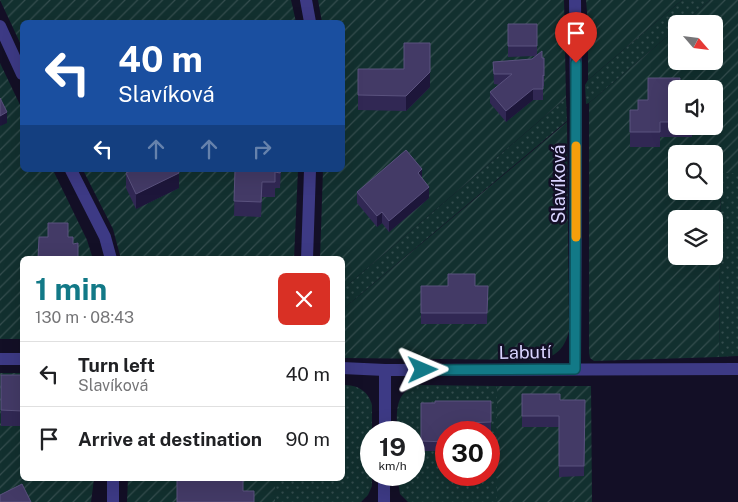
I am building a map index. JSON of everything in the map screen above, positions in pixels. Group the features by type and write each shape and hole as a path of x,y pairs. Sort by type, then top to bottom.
{"street":[{"path":"306,0 310,20"},
{"name":"Slavíková","path":"575,0 575,369"},
{"path":"0,26 20,70"},
{"path":"73,172 105,237 110,256"},
{"path":"307,256 310,172"},
{"path":"0,359 20,359"},
{"name":"Labutí","path":"345,368 385,370 738,369"},
{"path":"385,370 385,421"},
{"path":"112,502 113,481"},
{"path":"384,486 384,502"}],"green space":[{"path":"0,0 291,0 296,20 20,20 20,43"},
{"path":"318,0 564,0 566,98 345,287 345,256 320,256 323,172 345,172 345,20 322,20"},
{"path":"586,0 682,0 588,80"},
{"path":"682,0 710,0 692,15 668,15 668,36 586,104 585,85 588,80"},
{"path":"710,0 738,0 738,173 723,173 723,145 668,145 668,200 721,200 721,210 668,210 668,265 720,265 719,357 594,361 590,358 589,103 668,36 668,70 723,70 723,15 692,15"},
{"path":"0,63 20,105 20,172 54,172 87,240 92,256 20,256 20,339 0,339"},
{"path":"566,98 567,121 345,307 345,287"},
{"path":"567,122 569,331 565,342 557,353 542,360 345,358 345,307"},
{"path":"84,172 298,172 294,256 120,256 113,229"},
{"path":"723,173 738,173 738,356 719,357 720,265 723,265 723,210 721,210 721,200 723,200"},
{"path":"0,373 20,373 20,481 94,481 91,502 0,502"},
{"path":"345,385 361,389 368,396 372,405 372,421 360,421 360,486 372,486 368,495 361,502 275,502 275,481 345,481"},
{"path":"418,385 497,386 497,421 435,421 435,486 497,486 497,502 408,502 400,494 399,486 425,486 425,421 397,421 398,404 405,392"},
{"path":"497,386 591,386 592,502 497,502 497,486 500,486 500,421 497,421"},
{"path":"128,481 275,481 275,502 127,502"}],"building":[{"path":"508,24 537,24 537,46 508,46"},
{"path":"404,43 430,43 430,72 406,96 358,95 358,69 404,69"},
{"path":"542,51 542,58 544,58 543,89 533,89 506,111 490,92 512,74 494,74 493,62 532,59"},
{"path":"648,78 680,78 680,80 668,80 668,122 660,122 660,132 630,132 630,110 638,110 638,100 648,100"},
{"path":"0,98 7,112 0,116"},
{"path":"406,150 422,169 418,173 429,187 389,221 382,212 377,216 357,192"},
{"path":"179,172 179,173 136,194 126,173"},
{"path":"235,172 275,172 275,182 262,182 261,202 234,201"},
{"path":"48,223 68,223 68,237 73,237 73,244 78,243 78,256 38,256 39,237 48,237"},
{"path":"448,274 475,274 475,286 488,286 487,313 421,313 421,286 448,286"},
{"path":"1,375 20,375 20,411 1,410"},
{"path":"522,394 560,394 560,400 585,400 584,466 559,466 559,416 522,416"},
{"path":"435,401 491,401 491,421 435,421 435,442 425,441 425,421 421,421 421,403 435,403"},
{"path":"177,481 243,481 243,491 254,491 254,502 177,502"},
{"path":"22,484 31,502 0,502 0,495"}],"slow traffic":[{"path":"576,146 576,237"}],"route":[{"path":"423,370 575,369 576,63"}]}
